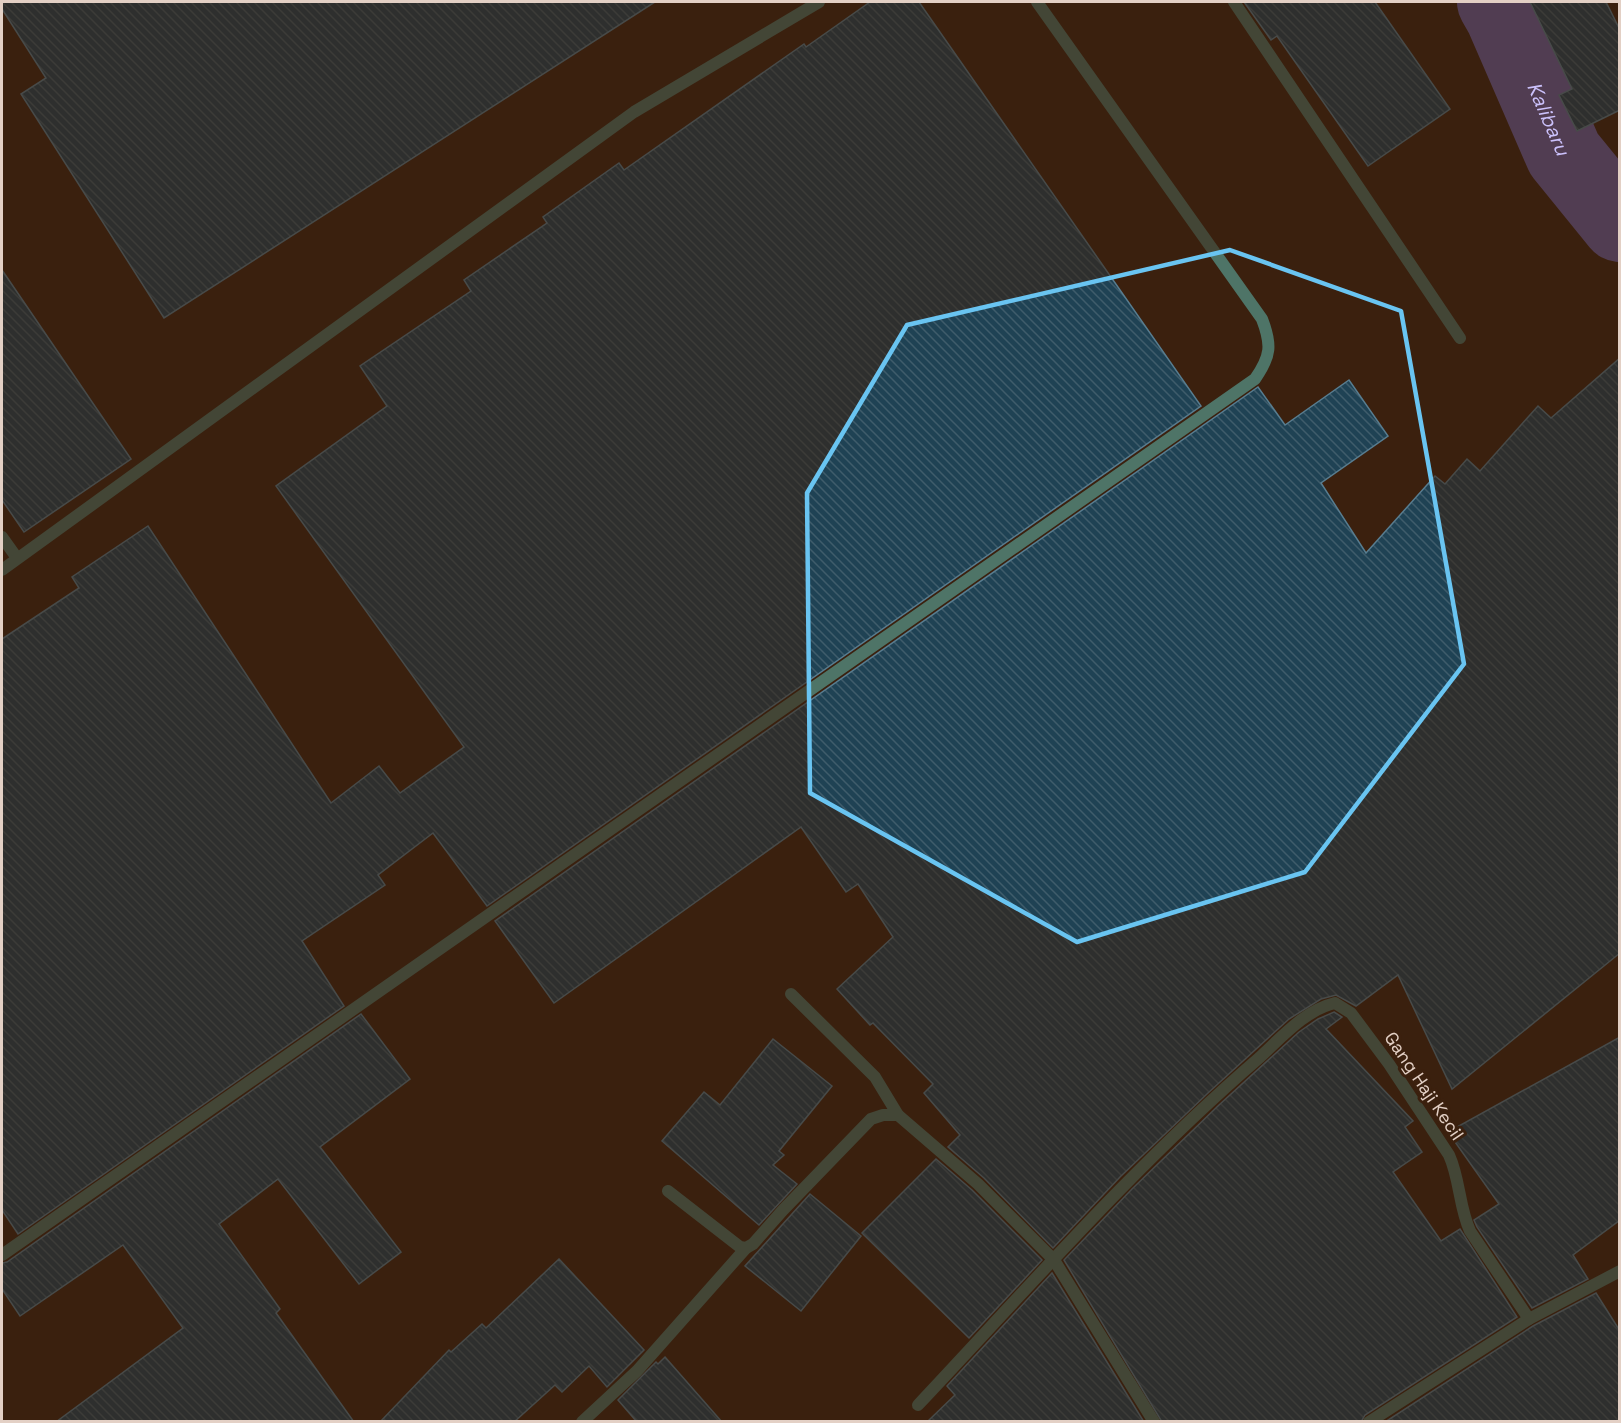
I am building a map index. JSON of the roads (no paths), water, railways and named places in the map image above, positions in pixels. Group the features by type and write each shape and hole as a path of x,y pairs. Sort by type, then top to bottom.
{"street":[{"path":"2,570 634,112 819,2"},
{"path":"2,1255 1255,379 1264,367 1270,349 1268,334 1262,319 1037,2"},
{"path":"1234,2 1460,338"},
{"path":"2,537 18,558"},
{"path":"791,994 875,1077 898,1115 978,1184 1054,1260 1154,1422"},
{"name":"Gang Haji Kecil","path":"1054,1260 1205,1104 1312,1011 1335,1003 1352,1013 1449,1155 1454,1164 1465,1218 1470,1231 1529,1319"},
{"path":"582,1422 637,1371 747,1248 871,1119 883,1115 898,1115"},
{"path":"668,1191 740,1246 747,1248"},
{"path":"918,1405 1054,1260"},
{"path":"1369,1422 1529,1319 1620,1271"}],"waterway":[{"name":"Kalibaru","path":"1496,2 1564,154 1620,223"}]}
